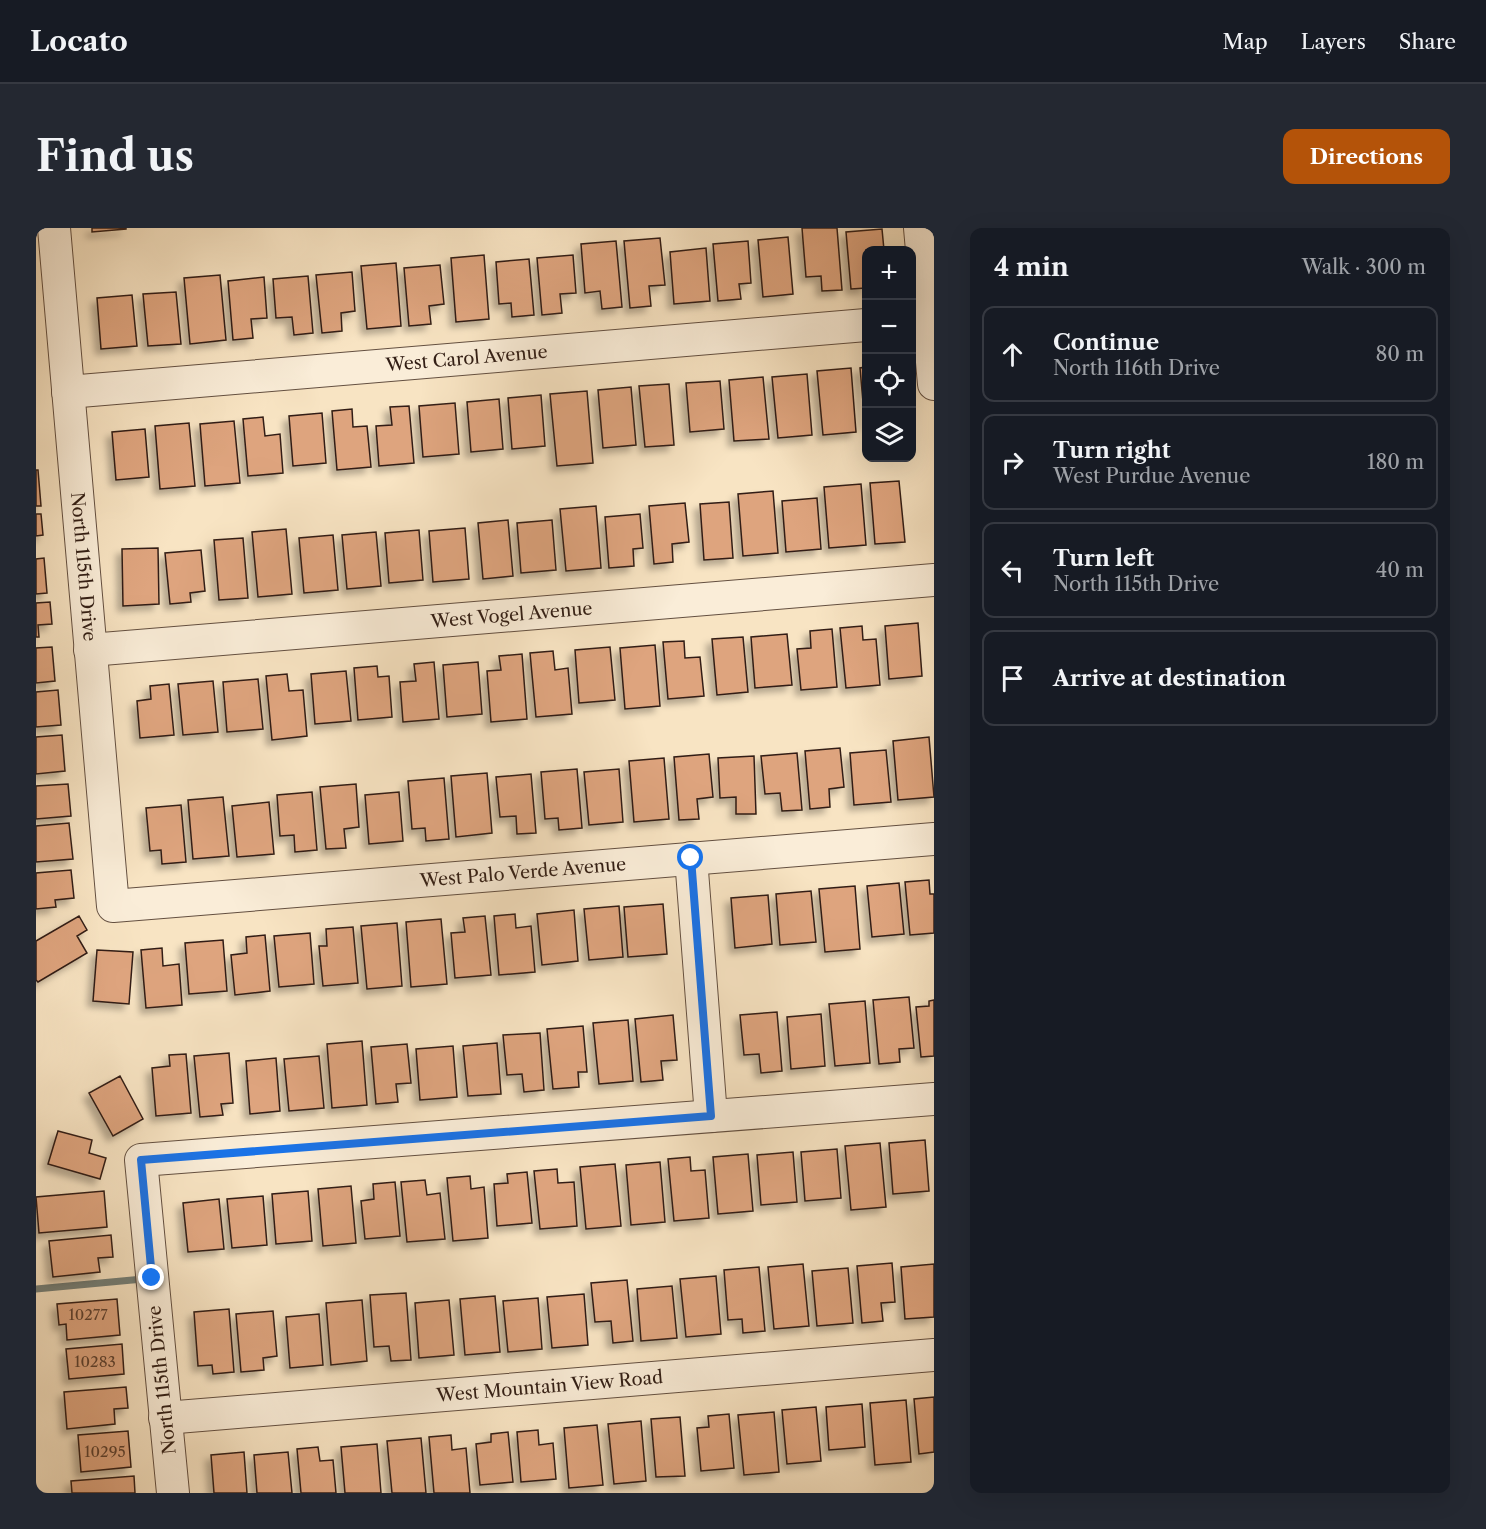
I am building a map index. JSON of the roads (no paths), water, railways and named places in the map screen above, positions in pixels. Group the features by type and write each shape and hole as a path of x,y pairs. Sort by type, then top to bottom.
{"street":[{"name":"North 115th Drive","path":"54,228 113,906"},
{"path":"920,228 920,320 934,384"},
{"name":"West Carol Avenue","path":"68,392 862,325"},
{"name":"West Vogel Avenue","path":"90,650 934,580"},
{"name":"West Palo Verde Avenue","path":"113,906 934,839"},
{"path":"691,858 711,1116 934,1099"},
{"name":"North 115th Drive","path":"173,1493 141,1160 711,1116"},
{"name":"West Mountain View Road","path":"165,1418 934,1355"}],"waterway":[{"path":"36,1289 143,1279"}]}
